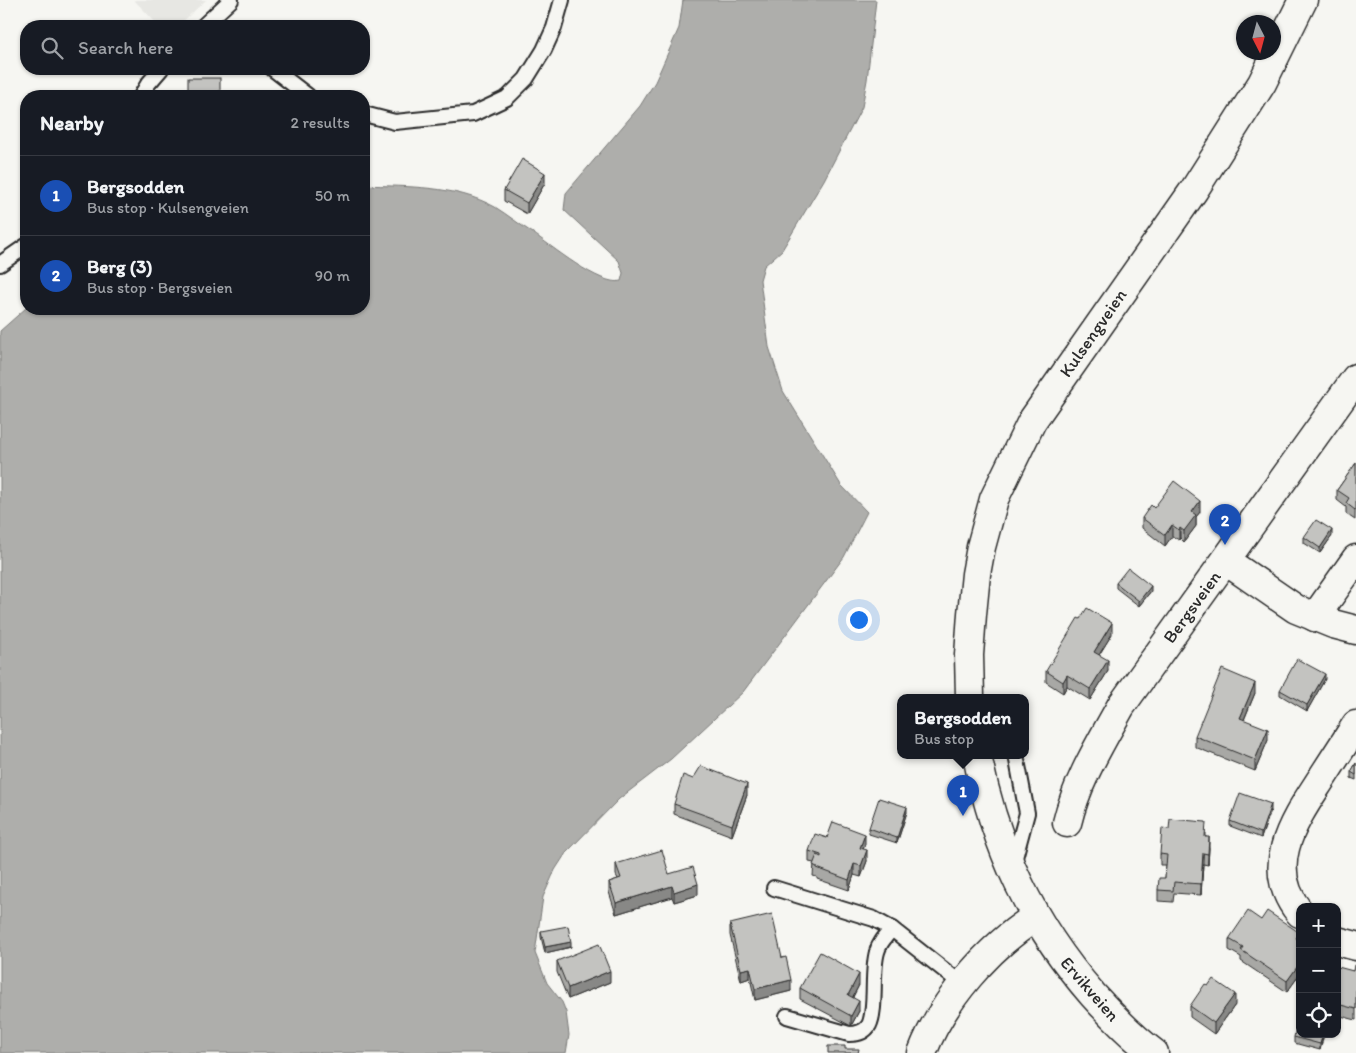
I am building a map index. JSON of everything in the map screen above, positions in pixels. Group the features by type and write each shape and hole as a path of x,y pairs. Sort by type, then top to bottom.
{"street":[{"name":"Kulsengveien","path":"970,694 970,654 976,574 994,499 1032,421 1194,190 1262,83 1303,0"},
{"name":"Bergsveien","path":"1067,823 1090,761 1121,706 1356,378"},
{"path":"1315,617 1356,559"},
{"path":"1226,561 1296,609 1356,630"},
{"path":"1296,907 1287,893 1282,870 1284,850 1290,828 1356,726"},
{"path":"922,1053 944,1010 963,985 988,956 1036,917 1012,870 996,831 978,759"},
{"name":"Ervikveien","path":"1036,917 1077,977 1107,1011 1154,1053"},
{"path":"1341,942 1356,946"}],"lane":[{"path":"214,20 231,0"},
{"path":"370,116 395,122 473,114 507,98 526,79 544,50 554,28 562,0"},
{"path":"144,90 156,75"},
{"path":"281,75 300,90"},
{"path":"0,264 20,250"},
{"path":"1012,870 1027,813 1017,759"},
{"path":"774,888 874,919 892,930 963,985"},
{"path":"786,1016 848,1034 855,1034 865,1030 869,1024 872,1009 877,949 882,940 892,930"}],"shaded area":[{"path":"134,0 206,0 184,20 153,20"},
{"path":"683,0 876,0 862,107 824,180 782,250 764,266 760,280 769,347 783,391 841,485 867,512 844,557 743,692 671,759 619,799 566,853 555,870 543,897 535,953 547,983 562,1002 566,1012 569,1035 566,1053 0,1053 0,331 20,313 20,315 370,315 370,185 431,188 480,200 500,210 589,272 601,278 621,281 623,273 619,261 564,210 566,193 640,106 655,82 679,28"}],"building":[{"path":"188,78 220,78 220,90 188,90"},
{"path":"522,159 545,173 527,203 504,190"},
{"path":"1356,463 1355,510 1346,503 1349,498 1337,490"},
{"path":"1174,481 1200,501 1192,512 1196,515 1184,531 1172,525 1165,535 1142,518 1151,505 1154,508"},
{"path":"1316,520 1332,530 1320,548 1304,537"},
{"path":"1128,568 1151,586 1139,601 1116,583"},
{"path":"1087,608 1112,623 1094,652 1108,660 1090,689 1067,675 1063,682 1046,671 1078,618 1080,619"},
{"path":"1297,659 1325,674 1307,705 1280,690"},
{"path":"1222,669 1255,683 1240,718 1268,729 1255,760 1195,736"},
{"path":"1356,763 1356,775 1351,772"},
{"path":"701,766 747,784 732,825 674,804 683,775 693,779"},
{"path":"1240,793 1271,804 1261,833 1230,821"},
{"path":"879,798 907,807 897,838 869,828"},
{"path":"1170,819 1206,822 1205,837 1209,837 1208,854 1203,853 1201,884 1174,882 1173,891 1158,890 1159,878 1165,878 1167,855 1160,854 1162,828 1169,829"},
{"path":"833,822 865,834 860,848 867,850 861,866 854,864 849,880 817,868 813,865 817,855 821,857 821,855 809,851 815,834 827,838"},
{"path":"662,850 669,874 693,867 698,884 674,892 672,886 616,903 609,882 621,878 616,864"},
{"path":"1248,911 1261,920 1267,911 1296,930 1296,969 1287,981 1241,950 1243,947 1229,939"},
{"path":"772,914 782,958 786,957 791,980 755,989 750,968 741,970 730,924"},
{"path":"568,926 571,942 545,947 541,931"},
{"path":"599,944 610,971 568,988 557,961"},
{"path":"820,952 859,974 848,995 859,1001 851,1016 800,988"},
{"path":"1354,965 1356,965 1356,1009 1341,1005 1341,968 1353,971"},
{"path":"1213,979 1235,994 1214,1023 1190,1006 1205,984 1208,986"},
{"path":"1298,1038 1322,1038 1320,1044"},
{"path":"828,1046 845,1046 845,1049 859,1049 858,1053 828,1053"}],"place":[{"name":"Berg (3)","path":"1225,545"},
{"name":"Bergsodden","path":"963,816"}]}
